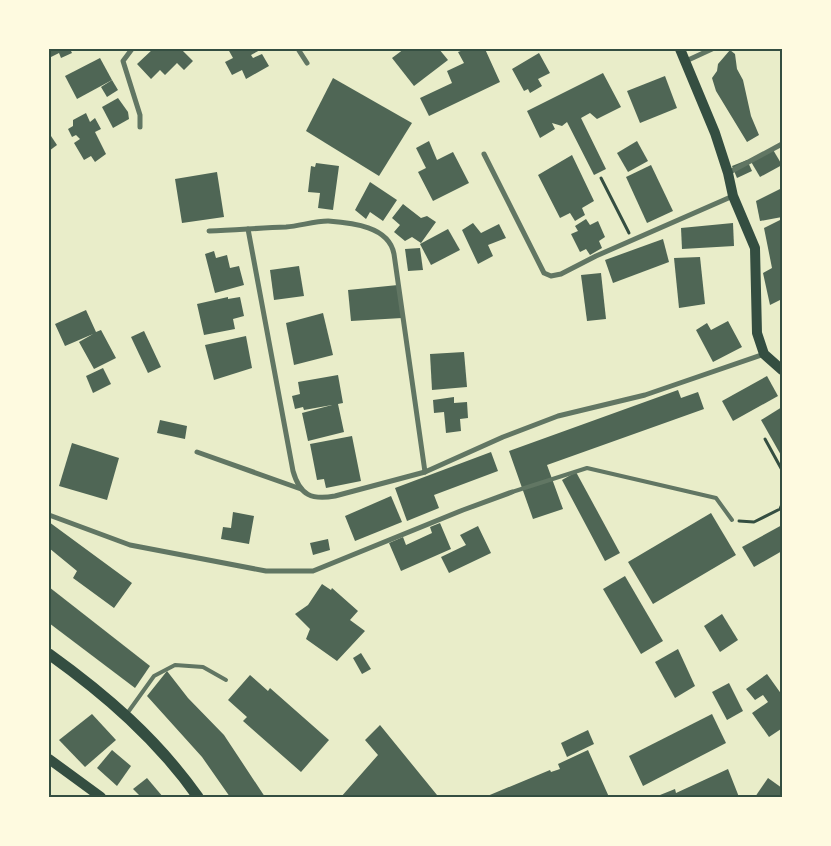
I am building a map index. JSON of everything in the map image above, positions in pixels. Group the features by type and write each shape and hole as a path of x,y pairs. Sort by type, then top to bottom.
{"main road":[{"path":"680,49 715,133 728,173 733,196 755,248 757,333 764,354 782,370"},
{"path":"49,654 126,715 178,771 198,797"},
{"path":"49,759 101,797"}],"street":[{"path":"132,49 123,61 140,115 140,127"},
{"path":"298,49 307,63"},
{"path":"686,61 712,49"},
{"path":"728,173 782,144"},
{"path":"484,154 544,273 551,276 561,274 596,256 733,196"},
{"path":"209,231 299,226 326,221 376,230 385,237 392,246 425,472"},
{"path":"248,229 293,472 301,489"},
{"path":"197,452 301,489 311,497 322,498 425,472 503,437 558,416 645,395 764,354"},
{"path":"49,515 130,545 266,572 313,571 512,492"}],"lane":[{"path":"512,492 587,468 716,498 732,520"},
{"path":"126,715 154,676 175,665 203,667 226,680"}],"path":[{"path":"601,178 632,240"},
{"path":"765,439 782,470"},
{"path":"732,520 754,522 780,509 782,504"}],"building":[{"path":"49,49 70,49 72,53 61,58 59,53 49,58"},
{"path":"153,49 181,49 193,61 184,70 177,63 165,75 160,70 151,79 137,64"},
{"path":"228,49 262,49 251,55 253,58 262,54 269,66 246,79 242,70 232,75 225,62 233,58"},
{"path":"404,49 439,49 448,60 414,86 392,58"},
{"path":"466,49 485,49 500,82 429,116 420,98 452,83 447,71 464,63 458,52"},
{"path":"730,50 735,54 737,69 743,80 751,116 759,135 747,142 716,91 712,78 717,71 718,64"},
{"path":"539,53 550,73 538,79 542,86 530,93 528,89 524,91 512,69"},
{"path":"100,58 112,80 77,99 65,76"},
{"path":"603,73 621,107 597,119 590,113 581,118 606,169 594,175 567,122 562,126 552,123 555,129 540,138 527,111"},
{"path":"665,76 677,108 640,123 627,91"},
{"path":"333,78 412,123 379,176 306,131"},
{"path":"112,80 118,90 107,97 101,87"},
{"path":"118,98 128,112 129,119 113,128 102,107"},
{"path":"86,113 90,122 95,118 101,129 95,132 106,154 95,162 91,156 84,160 74,143 80,139 76,135 72,137 68,129 73,126 73,120"},
{"path":"49,133 57,145 49,151"},
{"path":"429,141 437,160 453,152 469,183 433,201 418,172 426,168 416,148"},
{"path":"637,141 648,161 628,172 617,153"},
{"path":"772,148 782,165 760,177 750,160"},
{"path":"572,155 594,201 582,208 585,215 575,221 570,213 560,218 538,175"},
{"path":"747,160 752,171 737,178 732,166"},
{"path":"316,163 339,166 333,210 318,208 320,193 308,192 311,166 315,167"},
{"path":"651,165 673,211 647,223 626,177"},
{"path":"217,172 224,217 182,223 175,179"},
{"path":"370,182 397,200 383,221 370,212 366,219 355,210"},
{"path":"782,188 782,217 760,221 756,201"},
{"path":"403,204 421,218 427,216 436,222 421,243 412,237 405,241 394,232 400,225 392,218"},
{"path":"586,219 590,225 598,221 605,237 599,241 602,248 590,255 586,249 580,252 571,234 578,231 575,226"},
{"path":"782,219 782,299 770,305 763,273 772,268 764,228"},
{"path":"473,223 481,233 499,224 506,238 488,245 493,256 478,264 462,230"},
{"path":"733,223 734,246 682,249 681,228"},
{"path":"448,229 460,250 431,265 420,244"},
{"path":"663,239 669,262 613,283 605,260"},
{"path":"420,248 423,270 408,271 405,249"},
{"path":"214,251 216,258 227,255 230,268 239,266 244,285 215,293 205,254"},
{"path":"700,257 705,304 679,308 674,258"},
{"path":"299,266 304,296 274,300 270,270"},
{"path":"601,273 606,319 587,321 581,275"},
{"path":"398,285 402,318 351,321 348,290"},
{"path":"228,297 228,299 240,297 244,316 233,319 235,329 204,335 197,304"},
{"path":"86,310 96,332 101,330 116,358 94,369 79,342 93,334 65,346 55,324"},
{"path":"323,313 333,355 294,365 286,323"},
{"path":"728,321 742,347 713,362 696,330 707,323 711,330"},
{"path":"144,331 161,367 148,373 131,337"},
{"path":"246,336 252,368 214,380 205,345"},
{"path":"464,352 467,387 432,390 430,354"},
{"path":"103,368 111,384 93,393 86,376"},
{"path":"338,375 343,403 338,404 344,432 308,441 302,413 332,405 304,410 303,407 295,409 292,396 300,394 298,382"},
{"path":"767,376 778,396 733,421 722,401"},
{"path":"678,390 681,398 698,392 704,409 547,465 563,509 533,519 509,451"},
{"path":"454,397 454,403 467,402 468,418 460,419 461,431 446,433 444,412 434,413 433,400"},
{"path":"782,407 782,457 761,420"},
{"path":"160,420 187,426 185,439 157,433"},
{"path":"352,436 361,481 326,488 324,479 317,480 310,444"},
{"path":"72,443 119,458 107,500 59,486"},
{"path":"491,452 498,471 434,495 439,508 407,521 395,488"},
{"path":"576,472 620,553 605,561 562,480"},
{"path":"391,496 402,522 355,541 345,516"},
{"path":"233,512 254,516 249,544 221,539 223,527 231,528"},
{"path":"711,513 736,555 653,604 628,562"},
{"path":"49,522 132,583 114,608 73,578 77,571 49,548"},
{"path":"440,523 451,549 401,571 389,543 403,537 406,545 432,533 430,527"},
{"path":"782,525 782,551 754,567 742,547"},
{"path":"478,526 491,553 449,573 441,557 466,545 460,535"},
{"path":"328,539 330,550 313,555 310,543"},
{"path":"625,576 663,641 641,654 603,589"},
{"path":"322,584 331,590 332,588 358,611 350,620 365,631 337,661 306,639 310,629 295,614 308,605"},
{"path":"49,587 150,666 135,688 49,623"},
{"path":"722,614 738,640 720,652 704,626"},
{"path":"678,649 695,686 675,698 655,662"},
{"path":"361,653 371,669 362,674 353,658"},
{"path":"167,671 188,698 224,735 265,797 230,797 202,757 147,696"},
{"path":"767,674 782,695 782,731 781,729 769,737 752,713 768,702 763,695 755,700 746,689"},
{"path":"250,675 268,691 270,688 329,740 301,772 243,721 247,717 228,700"},
{"path":"729,683 743,711 727,720 712,692"},
{"path":"92,714 116,740 85,767 59,740"},
{"path":"712,714 726,743 643,786 629,756"},
{"path":"380,725 437,795 435,797 341,797 378,755 365,740"},
{"path":"588,730 594,744 567,757 561,743"},
{"path":"112,750 131,766 117,786 97,768"},
{"path":"588,750 609,797 485,797 550,770 551,772 560,769 558,764"},
{"path":"728,769 739,797 655,797 675,789 676,793"},
{"path":"147,778 163,797 141,797 133,789"},
{"path":"768,778 782,788 781,797 755,797"}]}
